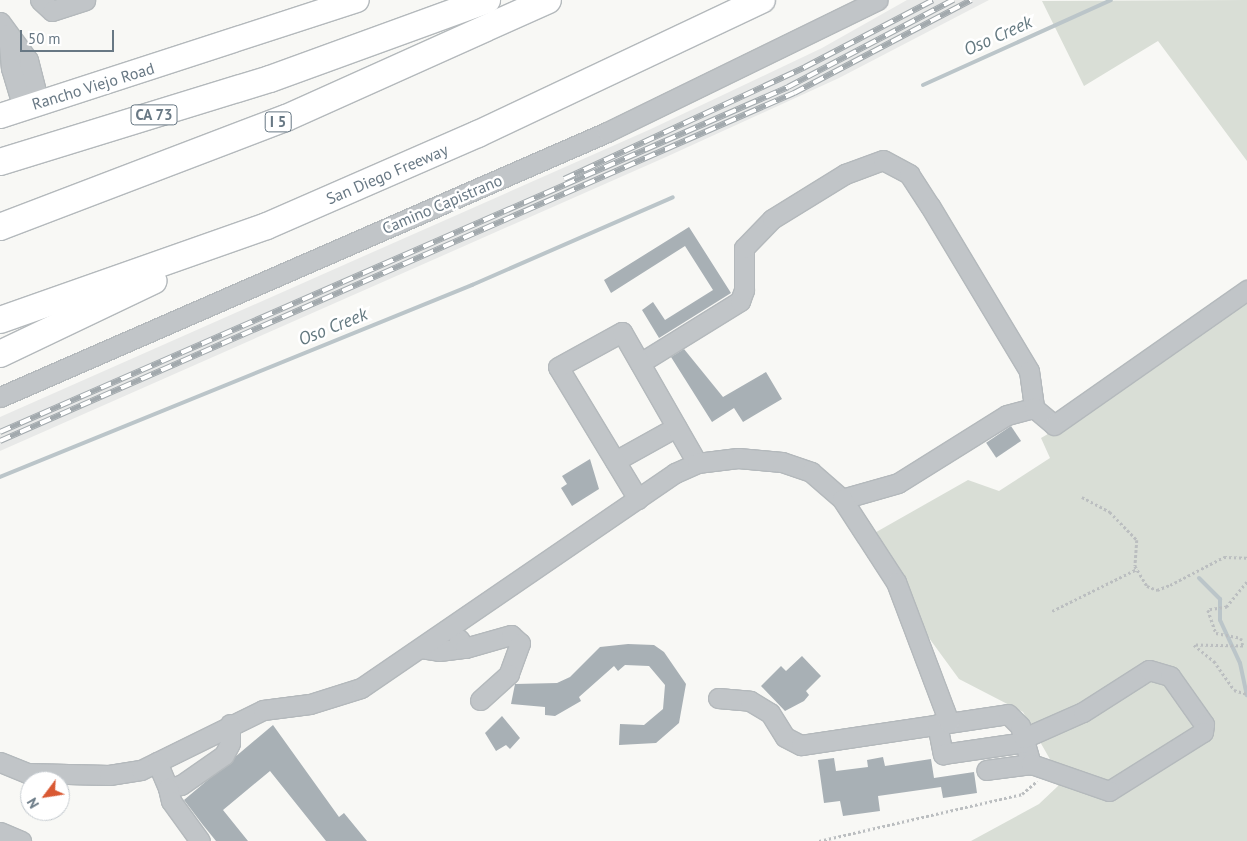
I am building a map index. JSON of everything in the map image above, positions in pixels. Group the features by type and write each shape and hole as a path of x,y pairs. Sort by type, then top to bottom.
{"highway":[{"name":"CA 73","path":"0,162 270,79 486,0"},
{"name":"I 5","path":"0,227 286,118 548,0"},
{"name":"San Diego Freeway","path":"0,320 242,236 478,134 762,0"},
{"path":"0,354 242,236"}],"main road":[{"name":"Rancho Viejo Road","path":"0,116 357,0"}],"street":[{"path":"40,0 52,11 85,0"},
{"name":"Camino Capistrano","path":"0,397 607,132 878,0"},
{"path":"4,28 28,60 31,106"},
{"path":"640,363 740,301 744,290 744,248 772,219 846,174 883,160 909,174 930,206 1029,371 1034,408 1054,426 1247,290"},
{"path":"638,499 558,367 622,332 697,463"},
{"path":"842,499 898,483 1007,415 1034,408"},
{"path":"615,461 676,427"},
{"path":"0,762 27,773 109,775 157,762 230,724 263,710 337,698 360,688 638,499 697,463 738,458 782,462 811,472 842,499 896,582 943,723 943,754 1024,740 1083,712 1149,670 1170,676 1204,724 1203,732 1109,791 1031,764 986,770"},
{"path":"450,627 465,648"},
{"path":"421,648 439,651 465,648 511,635 520,643 509,674 480,700"},
{"path":"718,698 750,701 770,713 785,737 801,745 1008,714 1020,726 1031,764"},
{"path":"168,788 198,776 224,754 230,744 230,724"},
{"path":"157,762 171,800 200,841"},
{"path":"0,832 20,841"}],"path":[{"path":"1082,497 1110,512 1137,540 1137,570 1147,586 1157,590 1224,557 1247,558"},
{"path":"1052,611 1137,570"},
{"path":"1246,694 1231,687 1214,661 1194,646 1243,646 1241,638 1216,633 1208,610 1227,607 1247,582"},
{"path":"819,841 1022,794 1041,776 1031,764"}],"shaded area":[{"path":"907,0 989,0 839,78 666,157 0,451 0,417 651,129 822,48"},
{"path":"1247,0 1247,161 1158,41 1084,86 1042,1"},
{"path":"1247,282 1247,841 971,841 1039,804 1058,786 1055,768 1023,712 959,679 918,623 871,535 968,480 999,491 1050,458 1041,438 1067,423"}],"building":[{"path":"689,227 731,293 659,338 642,310 653,302 665,320 713,290 685,246 611,293 604,280"},
{"path":"684,349 723,397 766,372 782,399 743,422 734,408 712,422 671,357"},
{"path":"1011,426 1021,441 996,458 986,443"},
{"path":"590,459 599,489 572,506 561,488 567,484 562,476"},
{"path":"628,644 654,645 664,652 686,684 679,723 656,743 619,745 620,724 644,725 663,709 665,685 649,666 625,665 618,671 614,666 579,697 581,701 555,716 545,715 545,707 511,704 515,684 557,683 570,677 600,647"},
{"path":"802,656 821,676 806,691 809,695 804,701 785,711 761,686 781,666 786,671"},
{"path":"502,716 520,738 510,749 506,745 496,751 485,733"},
{"path":"273,725 339,817 344,813 367,841 326,841 270,771 223,810 248,841 216,841 203,825 184,800"},
{"path":"883,757 885,766 931,759 934,778 974,772 977,793 943,798 941,787 878,796 880,811 843,816 840,801 824,803 818,760 834,758 836,771 868,767 867,760"}],"waterway":[{"name":"Oso Creek","path":"923,85 1111,0"},
{"name":"Oso Creek","path":"0,477 472,285 673,197"},
{"path":"1199,578 1220,599 1220,620 1240,663 1247,695"}],"railway":[{"path":"564,179 805,67 933,0"},
{"path":"0,432 788,87 953,0"},
{"path":"0,441 794,93 971,0"}]}
